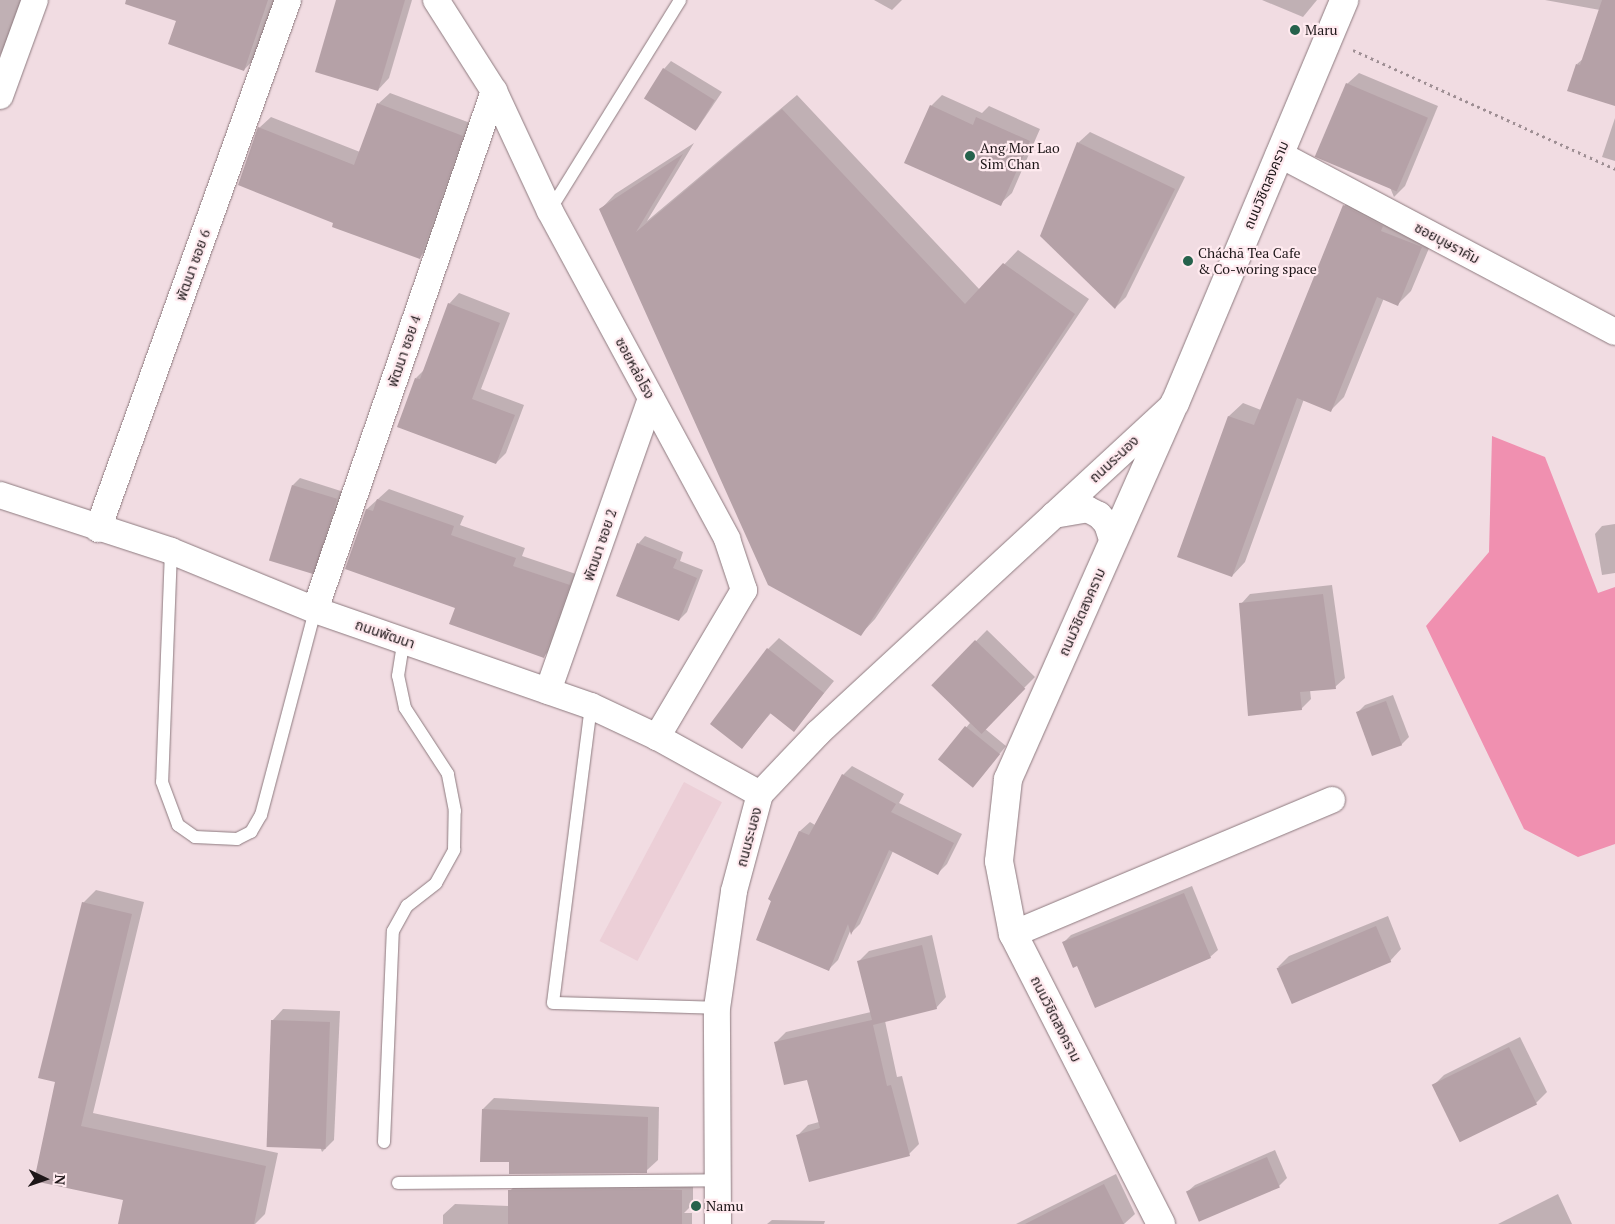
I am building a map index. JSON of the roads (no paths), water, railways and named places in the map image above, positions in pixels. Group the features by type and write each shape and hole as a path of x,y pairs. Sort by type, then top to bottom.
{"street":[{"path":"0,96 35,0"},
{"name":"พัฒนา ซอย 6","path":"98,529 288,0"},
{"name":"ซอยหล่อโรง","path":"436,0 494,91 550,211 727,539 744,590 657,737"},
{"name":"ถนนวิชิตสงคราม","path":"1160,1224 1013,934 999,860 1008,780 1175,403 1344,0"},
{"name":"พัฒนา ซอย 4","path":"315,610 494,91"},
{"name":"ซอยบุษราคัม","path":"1279,154 1615,332"},
{"name":"พัฒนา ซอย 2","path":"548,691 651,399"},
{"name":"ถนนระนอง","path":"718,1224 717,1008 734,891 760,794 818,734 1175,403"},
{"name":"ถนนพัฒนา","path":"0,495 171,552 315,610 591,706 657,737 760,794"},
{"path":"1054,515 1087,510 1100,515 1108,524 1113,542"},
{"path":"1013,934 1332,800"}],"lane":[{"path":"550,211 680,0"},
{"path":"171,552 162,782 178,825 195,837 238,839 251,832 261,815 315,610"},
{"path":"384,1142 393,931 407,906 436,883 454,850 455,812 448,774 405,708 398,676 404,640"},
{"path":"591,706 553,1003 717,1008"},
{"path":"398,1183 718,1180"}],"place":[{"name":"Maru","path":"1295,30"},
{"name":"Ang Mor Lao Sim Chan","path":"970,156"},
{"name":"Cháchā Tea Cafe & Co-woring space","path":"1188,261"},
{"name":"Namu","path":"696,1206"}]}
